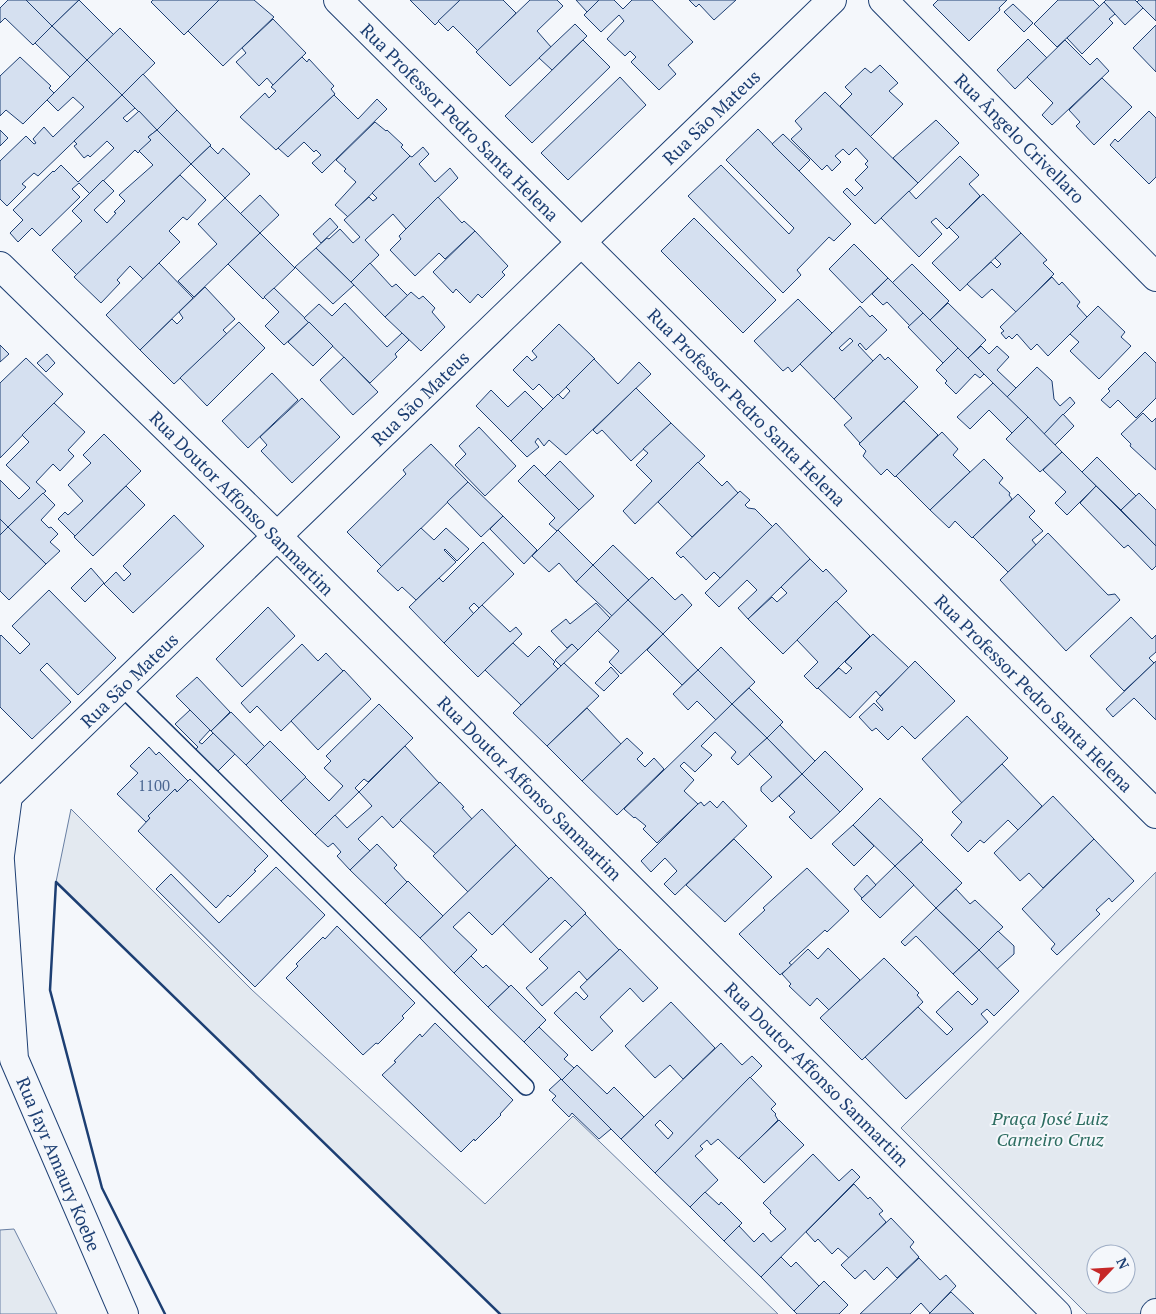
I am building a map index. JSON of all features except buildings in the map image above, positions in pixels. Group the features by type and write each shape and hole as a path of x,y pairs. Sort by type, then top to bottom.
{"street":[{"name":"Rua Professor Pedro Santa Helena","path":"338,0 1156,814"},
{"name":"Rua São Mateus","path":"4,792 121,687 832,0"},
{"name":"Rua Ângelo Crivellaro","path":"883,0 1156,277"},
{"name":"Rua Doutor Affonso Sanmartim","path":"0,266 277,536 1057,1314"},
{"path":"0,854 4,792"},
{"name":"Rua Jayr Amaury Koebe","path":"0,861 14,1059 124,1314"}],"lane":[{"path":"121,687 526,1087"}],"green space":[{"path":"71,809 252,990 485,1204 573,1116 778,1314 500,1314 56,882"},
{"name":"Praça José Luiz Carneiro Cruz","path":"1156,872 1156,1314 1087,1314 901,1128"},
{"path":"14,1229 57,1314 0,1314 0,1230"}],"wall":[{"path":"165,1314 102,1188 50,990 56,882 500,1314"}]}
